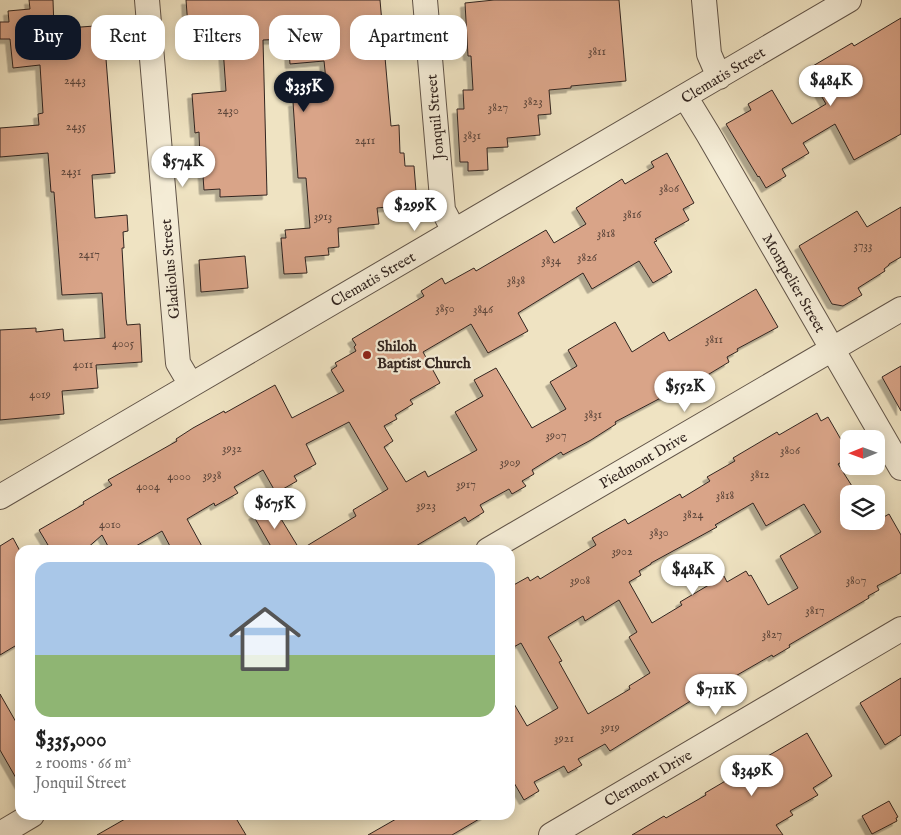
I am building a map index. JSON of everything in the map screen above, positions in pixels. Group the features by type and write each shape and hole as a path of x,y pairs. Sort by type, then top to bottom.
{"street":[{"name":"Gladiolus Street","path":"147,0 178,363 191,385"},
{"name":"Jonquil Street","path":"425,0 443,210 454,231"},
{"path":"704,0 709,54 719,77"},
{"name":"Clematis Street","path":"0,497 454,231 686,98 849,0"},
{"name":"Montpelier Street","path":"686,98 901,468"},
{"name":"Piedmont Drive","path":"497,545 901,309"},
{"name":"Clermont Drive","path":"551,835 901,630"},
{"path":"0,834 24,820"}],"building":[{"path":"29,0 53,0 54,15 15,15 15,60 81,60 81,27 91,26 91,60 106,60 115,173 92,175 95,218 127,215 128,231 123,232 124,248 122,248 126,319 127,325 140,324 142,362 96,365 98,388 62,391 64,414 0,420 0,330 36,328 36,332 63,329 64,341 105,338 102,293 62,295 54,192 51,192 48,153 0,157 0,128 39,125 38,114 43,113 40,65 13,68 10,39 0,39 0,22 9,22 8,11 30,9"},
{"path":"186,0 380,0 381,15 350,15 350,60 385,60 391,126 399,125 400,153 404,153 405,166 414,166 417,204 377,208 379,224 338,228 339,247 328,248 329,255 305,257 307,273 284,274 281,238 286,238 285,230 310,228 306,178 298,178 293,102 328,100 324,61 290,64 290,60 340,60 340,15 269,15 269,40 263,40 267,195 220,197 220,189 204,190 202,162 200,162 199,132 195,133 192,94 226,91 224,60 259,60 259,15 187,15"},
{"path":"494,0 619,0 626,81 549,90 551,114 538,115 540,135 507,138 508,147 487,148 488,170 468,171 468,162 460,162 457,109 464,109 463,90 473,90 471,56 468,56 465,3"},
{"path":"901,18 901,134 854,160 835,124 803,143 809,153 782,169 786,176 766,188 726,124 751,110 748,104 772,90 792,124 826,104 806,70 852,43 854,46"},
{"path":"667,153 694,203 683,209 689,220 655,239 657,241 654,242 672,272 653,283 639,261 592,289 583,273 518,313 528,331 488,353 471,324 423,352 440,383 410,400 413,404 395,415 397,419 384,426 393,441 384,447 406,482 425,471 428,477 477,450 455,412 483,396 474,380 496,368 532,428 566,409 550,382 577,366 568,350 615,322 632,352 664,332 669,341 756,289 778,327 737,349 738,351 727,357 729,362 676,394 674,391 615,422 616,424 591,440 563,455 561,452 532,470 534,474 522,481 526,486 512,494 509,489 480,505 484,512 468,522 465,517 417,545 308,545 356,516 353,510 388,489 349,422 306,444 316,464 294,476 297,481 276,493 263,470 234,487 238,493 215,506 214,503 187,519 201,545 169,545 162,531 138,545 107,545 102,535 91,545 48,545 39,530 112,485 108,480 177,441 176,439 193,428 224,411 225,413 275,385 292,418 344,391 331,370 337,366 335,363 356,351 354,347 356,345 352,339 424,296 421,291 442,278 445,284 474,268 476,271 546,230 554,243 586,224 576,208 622,179 625,184 654,167 651,162"},
{"path":"901,207 901,257 889,264 884,269 885,271 858,288 862,295 843,306 832,304 799,246 857,211 867,227"},
{"path":"245,256 248,288 201,292 199,260"},
{"path":"901,366 901,411 882,377"},
{"path":"817,413 821,421 828,417 840,438 840,463 838,464 840,475 845,475 851,485 840,485 840,530 885,530 885,516 889,514 901,535 901,573 877,586 879,590 868,596 869,598 789,645 790,647 705,692 610,751 605,744 578,759 582,765 568,773 564,766 534,782 539,791 524,800 515,785 515,706 527,726 558,708 521,643 515,646 515,584 528,577 530,581 538,576 540,579 596,545 592,538 625,519 628,524 680,494 682,498 710,481 707,477 735,461 733,458 777,432 779,435","holes":["753,503 766,526 804,504 821,532 780,556 798,588 768,605 751,575 749,576 746,571 727,582 724,576 680,602 682,605 652,623 629,582 641,575 639,571 717,527 715,525","619,600 637,632 629,637 650,673 629,686 630,689 588,714 559,662 562,661 548,637 583,616 585,621"]},
{"path":"272,504 297,545 270,545 253,515"},
{"path":"13,538 17,545 15,545 15,646 0,655 0,546"},
{"path":"901,678 901,735 885,745 860,703"},
{"path":"0,694 15,720 15,776 0,750"},
{"path":"807,733 832,776 813,788 818,795 790,811 793,815 776,825 783,835 632,835 706,795 705,793"},
{"path":"889,801 898,817 896,818 897,821 872,834 862,816"},
{"path":"123,820 237,820 246,835 97,835"},
{"path":"394,820 478,820 452,835 368,835"}],"place":[{"name":"Shiloh Baptist Church","path":"367,355"}]}
